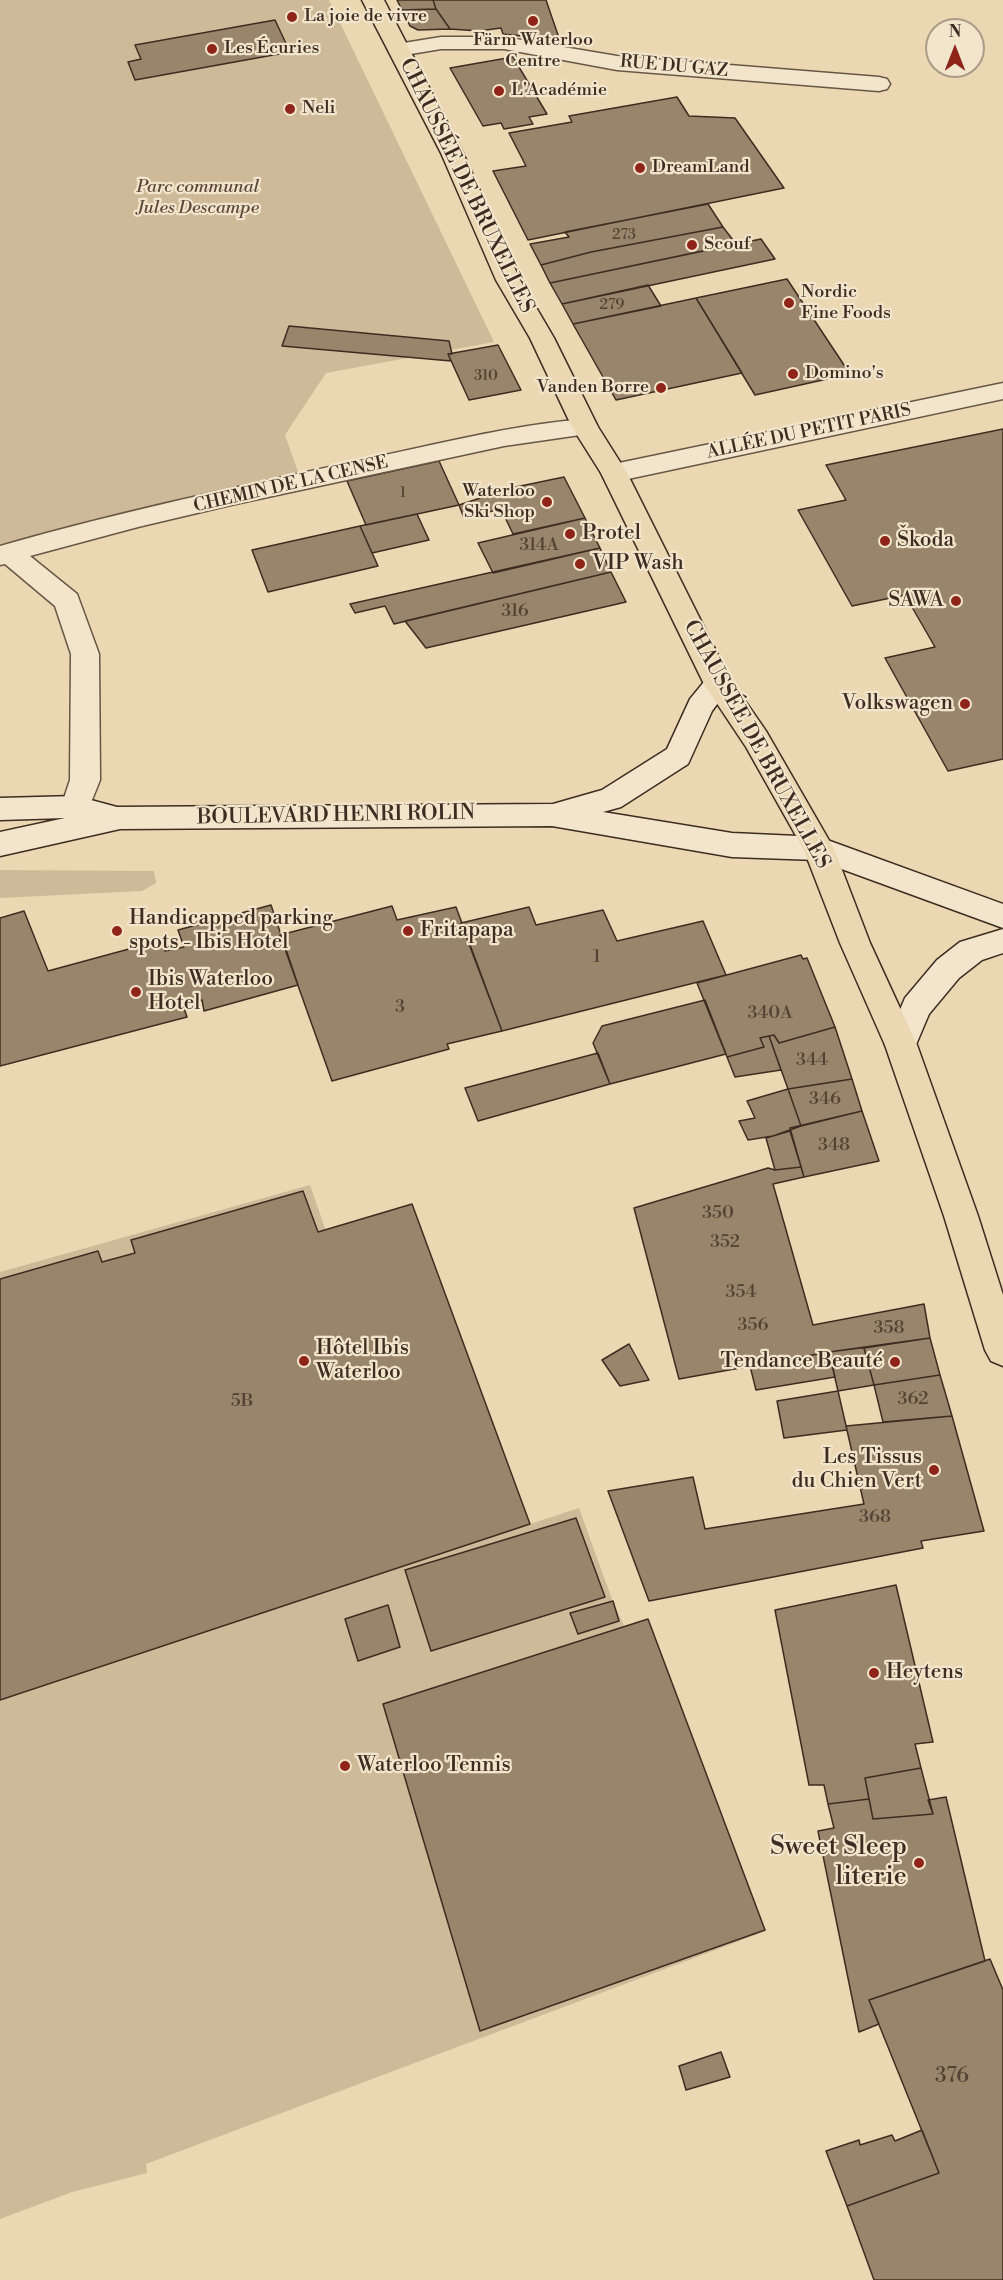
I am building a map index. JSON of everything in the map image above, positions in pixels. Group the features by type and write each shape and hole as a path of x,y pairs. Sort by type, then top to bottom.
{"main road":[{"name":"CHAUSSÉE DE BRUXELLES","path":"372,0 452,153 508,280 542,338 585,427 614,473 718,684 756,739 819,849 855,943 901,1045 961,1216 1003,1350"}],"street":[{"name":"RUE DU GAZ","path":"399,50 441,43 504,43 617,63 879,84"},
{"name":"ALLÉE DU PETIT PARIS","path":"614,473 1003,391"},
{"name":"CHEMIN DE LA CENSE","path":"4,555 138,519 345,472 549,429 585,427"},
{"path":"4,555 67,601 86,654 85,780 76,807"},
{"name":"BOULEVARD HENRI ROLIN","path":"552,815 611,799 678,756 700,706 718,684"},
{"name":"BOULEVARD HENRI ROLIN","path":"0,809 76,807 120,818"},
{"name":"BOULEVARD HENRI ROLIN","path":"0,844 120,818 552,815 732,845 819,849 1003,916"},
{"path":"901,1045 916,1007 948,969 971,951 1003,942"}],"green space":[{"name":"Parc communal Jules Descampe","path":"0,0 329,0 494,342 326,373 285,435 298,472 94,519 0,548"},
{"path":"0,870 154,871 156,883 142,891 0,898"},
{"name":"Waterloo Tennis","path":"310,1185 326,1231 527,1525 579,1508 613,1602 766,1931 146,2164 147,2173 72,2192 0,2219 0,1272"}],"building":[{"path":"397,0 433,0 436,9 402,10"},
{"path":"433,0 546,0 558,35 539,38 503,34 501,28 479,31 450,29 436,9"},
{"path":"436,9 450,29 418,30 410,26 402,10"},
{"name":"Les Écuries","path":"275,20 290,52 135,80 128,62 141,59 135,45"},
{"name":"L'Académie","path":"513,57 547,114 529,117 533,124 504,129 501,123 483,126 450,68"},
{"name":"DreamLand","path":"677,97 689,116 735,118 784,188 528,240 493,171 526,166 509,133 572,122 569,116"},
{"path":"708,204 723,227 591,252 541,265 530,244 569,237 565,232"},
{"path":"723,227 736,244 550,283 541,265 591,252"},
{"path":"761,239 775,259 562,304 550,283"},
{"path":"787,279 850,374 755,395 696,298"},
{"path":"648,285 661,306 573,324 562,304"},
{"path":"696,298 742,373 616,400 573,324"},
{"path":"289,326 449,341 452,354 448,354 451,361 282,346"},
{"path":"498,345 521,390 469,400 448,354"},
{"name":"SAWA","path":"1003,429 1003,759 948,771 885,658 935,647 905,595 852,606 798,510 846,500 826,465"},
{"path":"439,461 459,505 366,525 347,481"},
{"path":"564,477 585,518 513,534 501,509 464,518 459,505 511,488"},
{"path":"417,514 429,540 372,553 360,526"},
{"path":"585,518 600,548 493,573 478,543"},
{"path":"360,526 378,566 268,592 252,550"},
{"path":"600,548 611,572 394,624 385,606 355,613 350,604"},
{"path":"611,572 626,602 426,648 405,621"},
{"name":"Ibis Waterloo Hotel","path":"271,905 298,985 204,1011 202,1000 183,1005 187,1017 0,1066 0,918 24,911 48,971 162,940 165,951 184,947 178,930"},
{"path":"392,906 397,920 456,907 502,1031 447,1044 449,1049 332,1081 280,935"},
{"path":"529,907 536,925 603,910 617,941 703,921 726,975 502,1031 461,923"},
{"path":"801,955 803,959 807,958 835,1027 779,1043 774,1035 760,1038 764,1047 727,1057 697,983"},
{"path":"705,1000 726,1054 610,1084 593,1043 602,1026"},
{"path":"835,1027 852,1079 788,1089 769,1036 774,1035 779,1043"},
{"path":"769,1036 781,1070 735,1077 727,1057 764,1047 760,1038"},
{"path":"598,1053 610,1084 478,1121 465,1088"},
{"path":"852,1079 862,1111 801,1126 788,1089"},
{"path":"788,1089 801,1126 773,1136 748,1140 739,1121 755,1118 747,1101"},
{"path":"862,1111 879,1161 804,1177 790,1128"},
{"path":"790,1131 801,1167 775,1170 766,1138"},
{"path":"801,1167 804,1177 773,1184 813,1325 924,1304 930,1338 829,1352 679,1379 634,1208 768,1168 775,1170"},
{"path":"303,1191 318,1232 412,1204 530,1524 0,1700 0,1279 98,1251 102,1262 135,1253 131,1240"},
{"path":"930,1338 940,1375 874,1385 864,1348"},
{"path":"629,1344 649,1380 620,1386 602,1360"},
{"path":"864,1348 874,1385 838,1391 829,1352"},
{"path":"829,1352 835,1377 756,1390 750,1366"},
{"path":"940,1375 952,1416 883,1422 874,1385"},
{"path":"838,1391 847,1430 784,1438 777,1401"},
{"path":"952,1416 984,1531 921,1541 923,1548 649,1601 608,1491 693,1477 705,1529 864,1504 846,1426"},
{"path":"576,1518 605,1597 431,1651 405,1570"},
{"path":"896,1585 933,1742 915,1744 921,1768 865,1778 869,1799 828,1804 824,1785 809,1785 775,1610"},
{"path":"613,1601 619,1621 578,1634 570,1613"},
{"path":"388,1605 400,1647 358,1661 345,1619"},
{"path":"648,1619 765,1930 480,2031 383,1704"},
{"path":"921,1768 933,1814 873,1819 865,1778"},
{"path":"946,1797 985,1961 869,2000 879,2024 859,2032 818,1831 834,1828 828,1804 869,1799 873,1819 933,1814 928,1800"},
{"path":"990,1959 1003,1990 1003,2280 874,2280 847,2206 939,2173 869,2000"},
{"path":"721,2052 730,2077 686,2090 679,2066"},
{"path":"922,2130 939,2173 847,2206 826,2151 859,2140 860,2145 892,2135 895,2141"}],"place":[{"name":"La joie de vivre","path":"292,17"},
{"name":"Färm Waterloo Centre","path":"533,21"},
{"name":"Les Écuries","path":"212,49"},
{"name":"L'Académie","path":"499,91"},
{"name":"Neli","path":"290,109"},
{"name":"DreamLand","path":"640,168"},
{"name":"Scouf","path":"692,245"},
{"name":"Nordic Fine Foods","path":"789,303"},
{"name":"Domino's","path":"793,374"},
{"name":"Vanden Borre","path":"661,388"},
{"name":"Waterloo Ski Shop","path":"547,502"},
{"name":"Protel","path":"570,534"},
{"name":"Škoda","path":"885,541"},
{"name":"VIP Wash","path":"580,564"},
{"name":"SAWA","path":"956,601"},
{"name":"Volkswagen","path":"965,704"},
{"name":"Handicapped parking spots - Ibis Hotel","path":"117,931"},
{"name":"Fritapapa","path":"408,931"},
{"name":"Ibis Waterloo Hotel","path":"136,992"},
{"name":"Hôtel Ibis Waterloo","path":"304,1361"},
{"name":"Tendance Beauté","path":"895,1362"},
{"name":"Les Tissus du Chien Vert","path":"934,1470"},
{"name":"Heytens","path":"874,1673"},
{"name":"Waterloo Tennis","path":"345,1766"},
{"name":"Sweet Sleep literie","path":"919,1863"}]}
